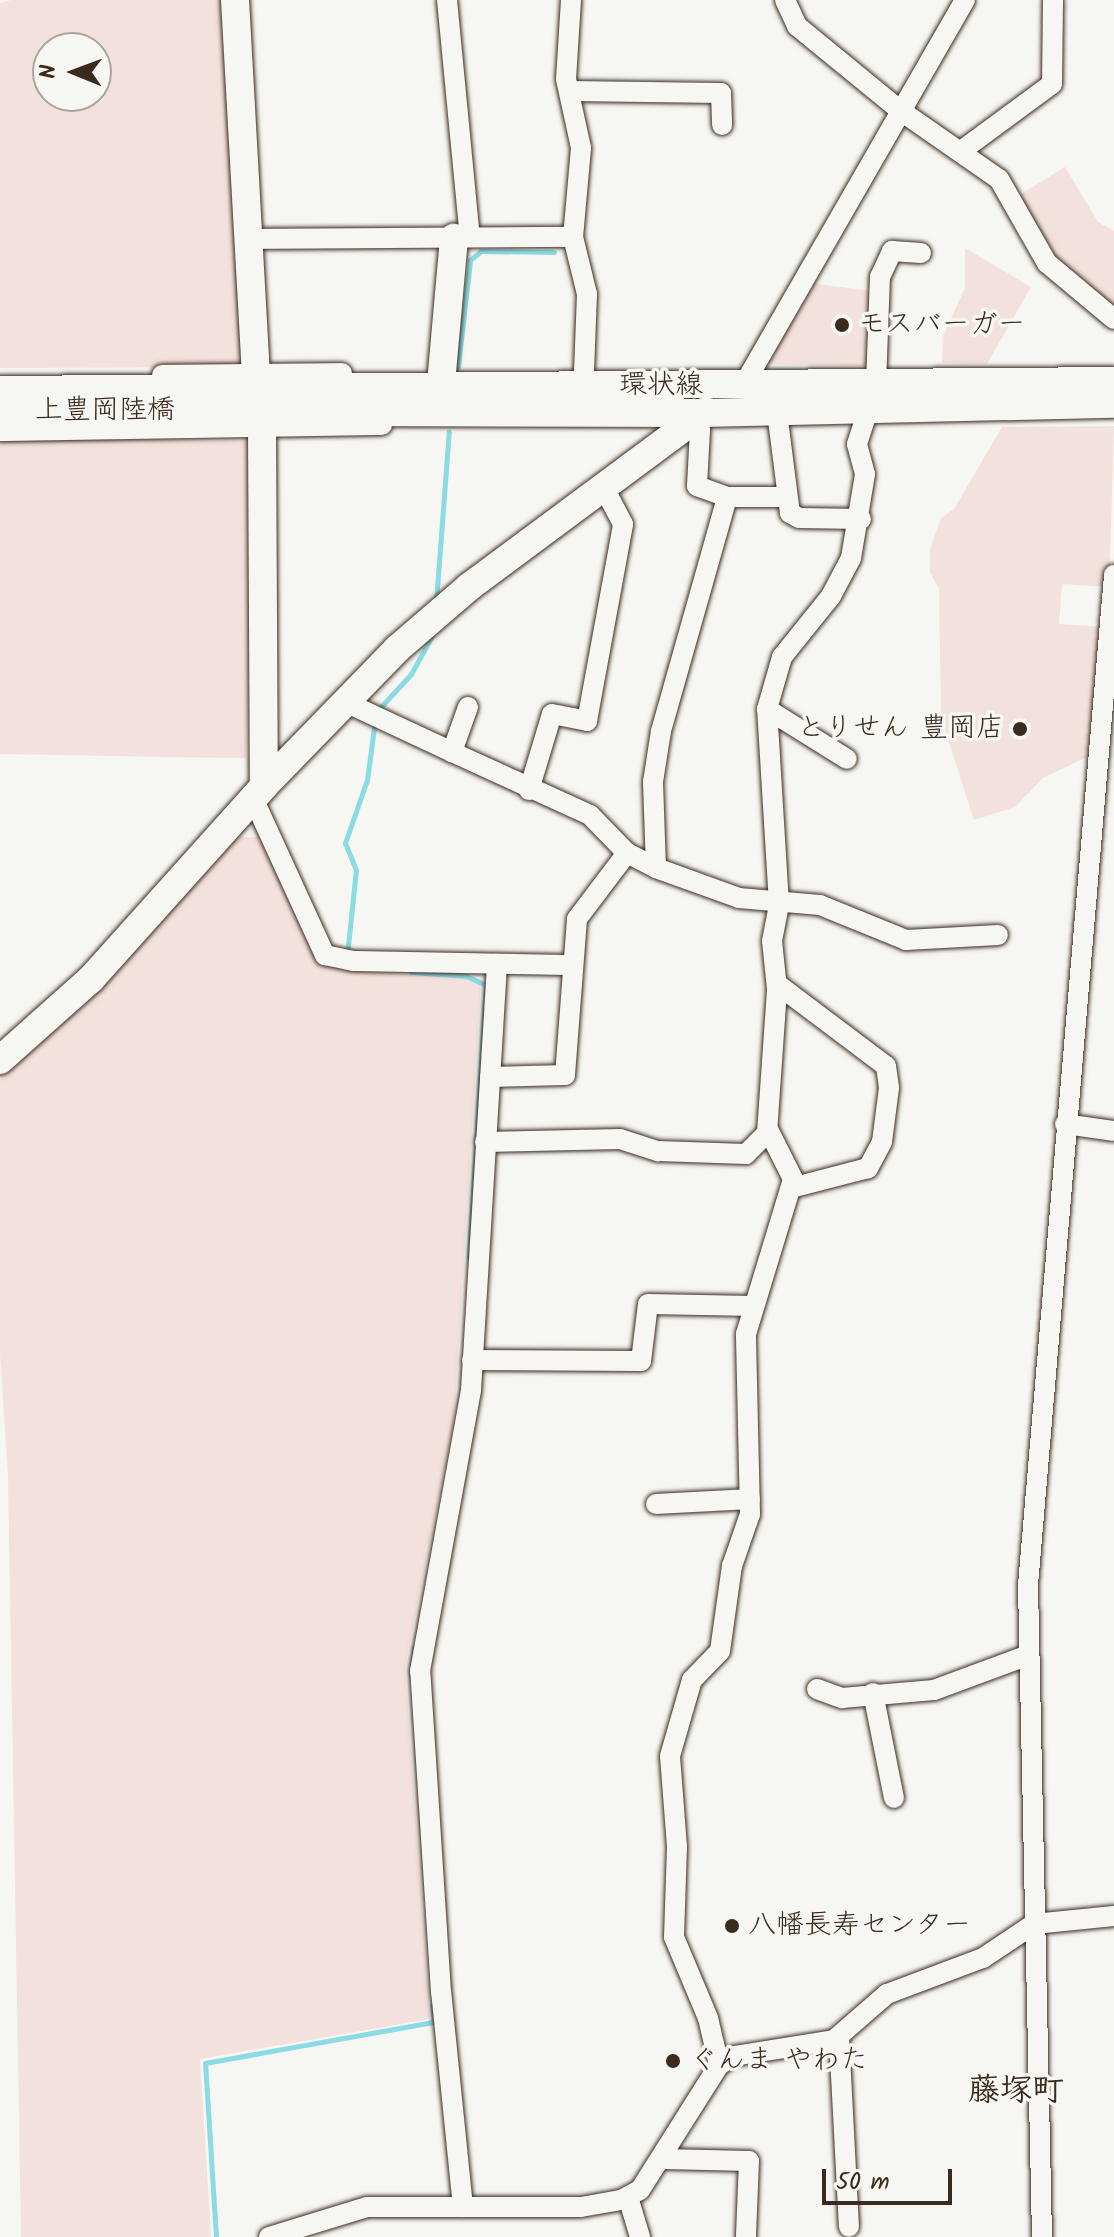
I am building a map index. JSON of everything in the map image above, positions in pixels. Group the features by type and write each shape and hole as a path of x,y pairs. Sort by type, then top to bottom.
{"street":[{"path":"235,0 256,373"},
{"path":"0,431 262,429 411,424 429,399 462,237 447,0"},
{"path":"571,0 569,91 581,148 573,237 587,294 582,413"},
{"path":"785,0 797,26 901,111 999,179 1047,263 1114,319"},
{"path":"0,1060 91,979 259,792 345,702 469,587 743,386 965,0"},
{"path":"961,151 1052,84 1053,0"},
{"path":"569,91 721,93 722,125"},
{"path":"250,239 573,237"},
{"path":"719,2065 708,2018 674,1937 677,1847 670,1756 692,1680 720,1651 732,1566 750,1514 746,1334 793,1179 768,1129 777,984 772,941 779,904 767,709 782,657 831,596 851,558 861,519 865,474 857,444 872,398 880,277 892,251 921,253"},
{"path":"0,377 411,374 429,399"},
{"name":"環状線","path":"429,399 582,413 695,419 777,412 872,398 1114,381"},
{"name":"環状線","path":"209,400 429,399 584,385 743,386 872,398 1114,404"},
{"name":"上豊岡陸橋","path":"0,390 209,400"},
{"name":"上豊岡陸橋","path":"0,411 209,400"},
{"path":"777,412 790,513 799,518 861,519"},
{"path":"695,419 700,430 697,486 727,497 786,497"},
{"path":"262,429 259,792 325,955 353,961 570,965"},
{"path":"529,790 552,714 587,721 623,524 603,486"},
{"path":"656,868 653,782 661,731 727,497"},
{"path":"1042,2237 1026,1656 1031,1523 1114,575"},
{"path":"345,702 529,790 590,815 627,853 656,868 739,898 779,904 820,905 906,940 998,935"},
{"path":"452,752 468,707"},
{"path":"767,709 847,759"},
{"path":"490,1077 565,1075 570,965 577,919 627,853"},
{"path":"463,2207 442,2006 420,1671 472,1360 497,964"},
{"path":"777,984 886,1066 889,1088 882,1142 868,1168 791,1188"},
{"path":"1065,1124 1114,1131"},
{"path":"485,1142 620,1139 658,1151 746,1154 768,1129"},
{"path":"472,1360 641,1361 648,1304 754,1306"},
{"path":"656,1504 750,1499"},
{"path":"817,1689 842,1698 934,1690 1026,1656"},
{"path":"873,1693 894,1798"},
{"path":"269,2237 367,2207 581,2207 628,2197 640,2190 664,2159 719,2065 734,2056 839,2037 887,1994 983,1958 1034,1924 1114,1916"},
{"path":"839,2037 849,2227"},
{"path":"664,2159 749,2161 746,2237"},
{"path":"628,2197 640,2237"}],"shaded area":[{"path":"11,0 228,0 248,367 0,368 0,3"},
{"path":"1065,167 1098,222 1114,231 1114,313 1051,260 1016,197"},
{"path":"965,248 1031,287 987,364 942,363 943,336 965,288"},
{"path":"811,283 871,291 868,366 766,364"},
{"path":"1114,426 1109,587 1062,584 1059,624 1104,627 1093,754 1043,778 1015,807 974,820 941,717 939,589 930,572 930,549 941,518 954,509 1002,427"},
{"path":"0,437 252,441 246,758 0,754"},
{"path":"229,837 265,837 316,954 341,970 481,980 454,1419 405,1668 430,2019 200,2059 211,2237 21,2237 8,1476 0,1354 0,1074"}],"waterway":[{"path":"458,366 470,260 481,251 554,252"},
{"path":"436,602 449,431"},
{"path":"377,711 411,674 432,636"},
{"path":"347,955 356,870 345,843 367,780 375,720"},
{"path":"411,972 466,976 486,985 469,1257"},
{"path":"411,1676 414,1647"},
{"path":"216,2237 205,2063 434,2022 432,2005"}],"place":[{"name":"モスバーガー","path":"842,325"},
{"name":"とりせん 豊岡店","path":"1020,729"},
{"name":"八幡長寿センター","path":"732,1926"},
{"name":"ぐんま やわた","path":"673,2061"}],"district":[{"name":"藤塚町","path":"1016,2092"}]}
